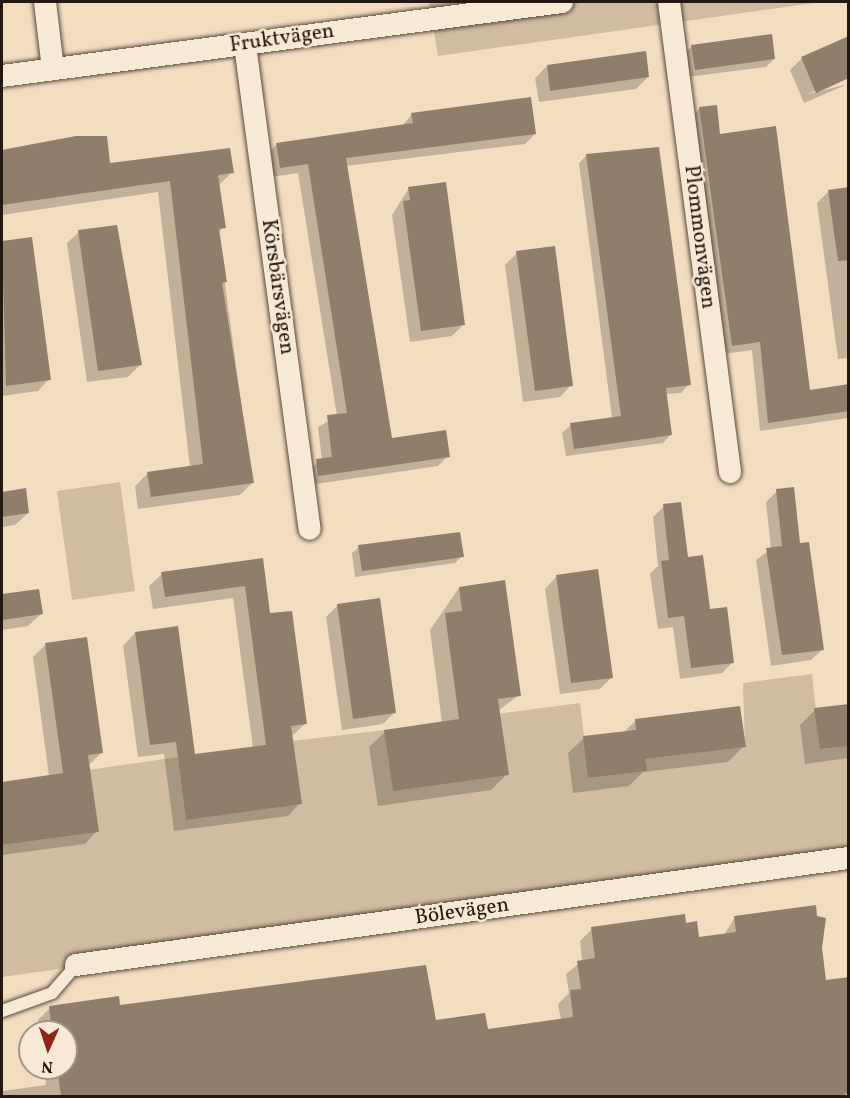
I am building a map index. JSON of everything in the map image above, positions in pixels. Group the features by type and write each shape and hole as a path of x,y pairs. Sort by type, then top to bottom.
{"street":[{"path":"45,2 53,69"},
{"name":"Fruktvägen","path":"2,76 245,45 454,9 562,2"},
{"name":"Plommonvägen","path":"669,2 730,472"},
{"name":"Körsbärsvägen","path":"245,45 310,529"},
{"name":"Bölevägen","path":"76,965 849,858"}],"lane":[{"path":"2,1011 52,993 76,965"}],"shaded area":[{"path":"429,2 821,2 438,56"},
{"path":"120,482 135,591 72,600 57,491"},
{"path":"812,674 820,749 848,746 848,858 2,977 2,845 99,832 88,770 178,757 186,819 291,741 385,730 393,791 497,714 580,703 589,778 646,771 645,759 745,747 743,683"}],"building":[{"path":"772,34 775,59 695,70 691,45"},
{"path":"849,36 849,78 816,93 801,57"},
{"path":"646,51 649,77 550,91 547,65"},
{"path":"531,97 536,134 346,158 392,438 446,430 450,457 318,476 316,459 332,457 327,415 347,413 308,164 280,168 276,143 413,123 411,113"},
{"path":"717,105 720,134 776,126 810,390 849,384 849,411 768,423 760,342 732,346 699,107"},
{"path":"76,136 107,136 110,163 230,148 234,173 218,175 226,228 219,229 227,282 222,283 254,483 151,497 147,472 203,464 170,181 2,205 2,150"},
{"path":"659,147 691,385 666,388 672,435 574,449 570,423 621,416 586,154"},
{"path":"446,182 465,325 421,331 403,201 410,200 408,187"},
{"path":"849,187 849,260 838,261 828,190"},
{"path":"117,225 142,365 98,371 78,230"},
{"path":"32,237 51,380 6,386 2,241"},
{"path":"555,246 573,386 535,391 516,251"},
{"path":"794,487 800,543 809,542 824,650 782,655 766,548 782,546 776,489"},
{"path":"26,488 29,513 2,517 2,492"},
{"path":"681,502 688,557 703,555 710,609 727,607 734,663 691,668 684,616 668,618 661,561 669,560 663,504"},
{"path":"460,532 464,557 362,571 358,545"},
{"path":"263,558 270,613 292,611 307,724 291,726 302,804 186,820 176,742 150,745 135,632 178,626 195,754 266,745 245,586 165,597 161,572"},
{"path":"598,569 613,678 571,683 556,575"},
{"path":"505,580 521,696 498,699 509,775 393,791 384,730 459,719 445,613 462,611 459,587"},
{"path":"39,589 43,614 2,620 2,594"},
{"path":"380,598 396,713 353,719 337,604"},
{"path":"87,637 103,753 88,755 99,832 2,845 2,782 63,773 45,643"},
{"path":"849,704 849,746 820,749 814,708"},
{"path":"740,706 746,747 645,759 647,771 588,778 583,736 636,730 635,719"},
{"path":"816,905 817,916 826,918 822,948 826,980 849,977 849,1091 843,1096 61,1096 59,1080 78,1080 78,1020 51,1020 49,1006 119,996 120,1005 426,965 436,1020 485,1013 488,1029 573,1017 570,990 581,989 577,961 595,958 591,927 685,914 686,923 697,921 699,937 736,932 734,916"}]}
